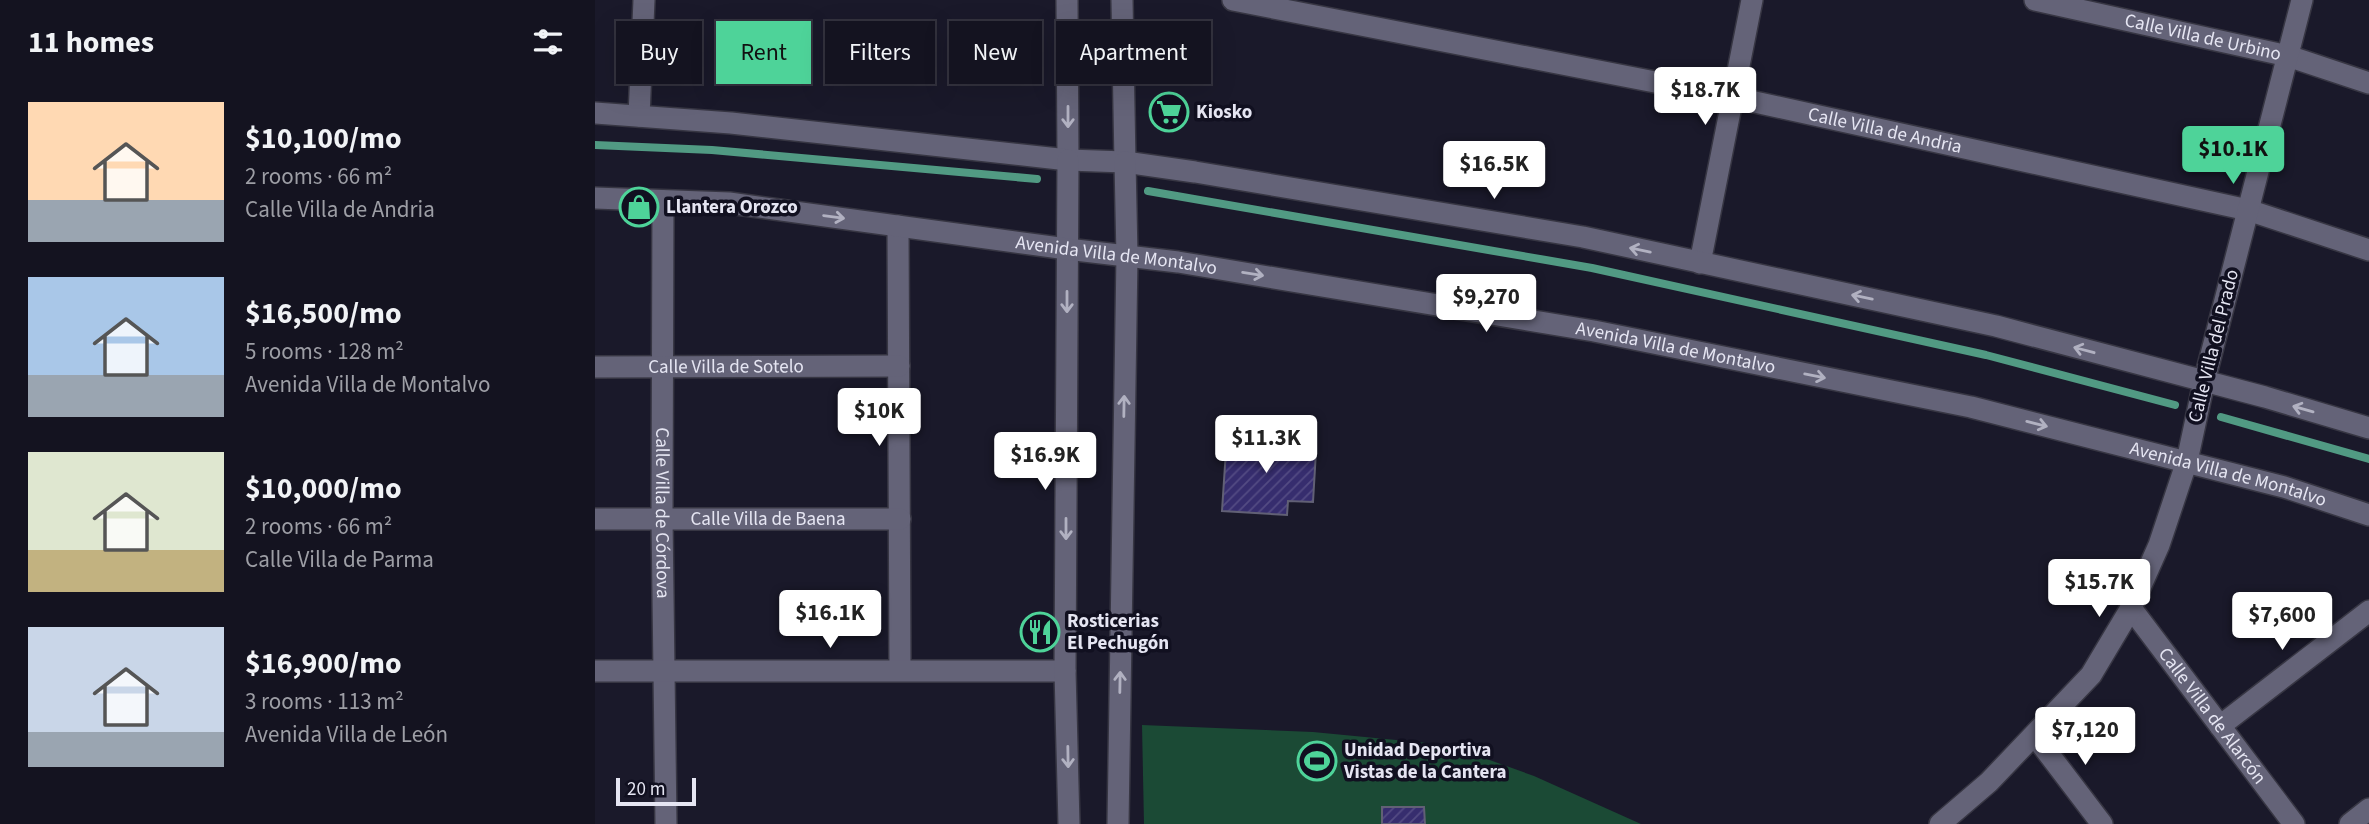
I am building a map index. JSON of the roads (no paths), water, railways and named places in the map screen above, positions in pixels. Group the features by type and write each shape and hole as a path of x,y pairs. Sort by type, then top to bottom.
{"street":[{"path":"639,116 645,0"},
{"path":"1067,0 1065,671 1069,824"},
{"path":"1118,824 1127,256 1122,0"},
{"name":"Calle Villa de Andria","path":"1233,0 1732,97 2248,211 2369,250"},
{"path":"1700,262 1752,0"},
{"name":"Calle Villa de Urbino","path":"2035,0 2288,56 2369,83"},
{"name":"Calle Villa del Prado","path":"1940,824 1989,782 2091,675 2131,608 2159,545 2187,461 2204,382 2302,0"},
{"path":"595,113 731,123 1068,160 1125,162 1583,237 1996,326 2369,428"},
{"name":"Avenida Villa de Montalvo","path":"595,198 729,203 1178,262 1594,331 1971,407 2284,487 2369,515"},
{"name":"Calle Villa de Córdova","path":"663,201 662,519 666,824"},
{"path":"898,226 900,670"},
{"name":"Calle Villa de Sotelo","path":"595,368 899,366"},
{"name":"Calle Villa de Baena","path":"595,519 900,519"},
{"name":"Calle Villa de Alarcón","path":"2131,608 2294,824"},
{"path":"2220,726 2369,611"},
{"path":"595,671 1065,671"},
{"path":"2035,736 2102,824"},
{"path":"2350,824 2369,809"}],"waterway":[{"path":"595,145 712,150 1037,179"},
{"path":"1148,191 1592,268 1986,355 2175,405"},
{"path":"2221,417 2369,459"}],"place":[{"name":"Kiosko","path":"1169,112"},
{"name":"Llantera Orozco","path":"639,207"},
{"name":"Rosticerias El Pechugón","path":"1040,632"},
{"name":"Unidad Deportiva Vistas de la Cantera","path":"1317,761"}]}
